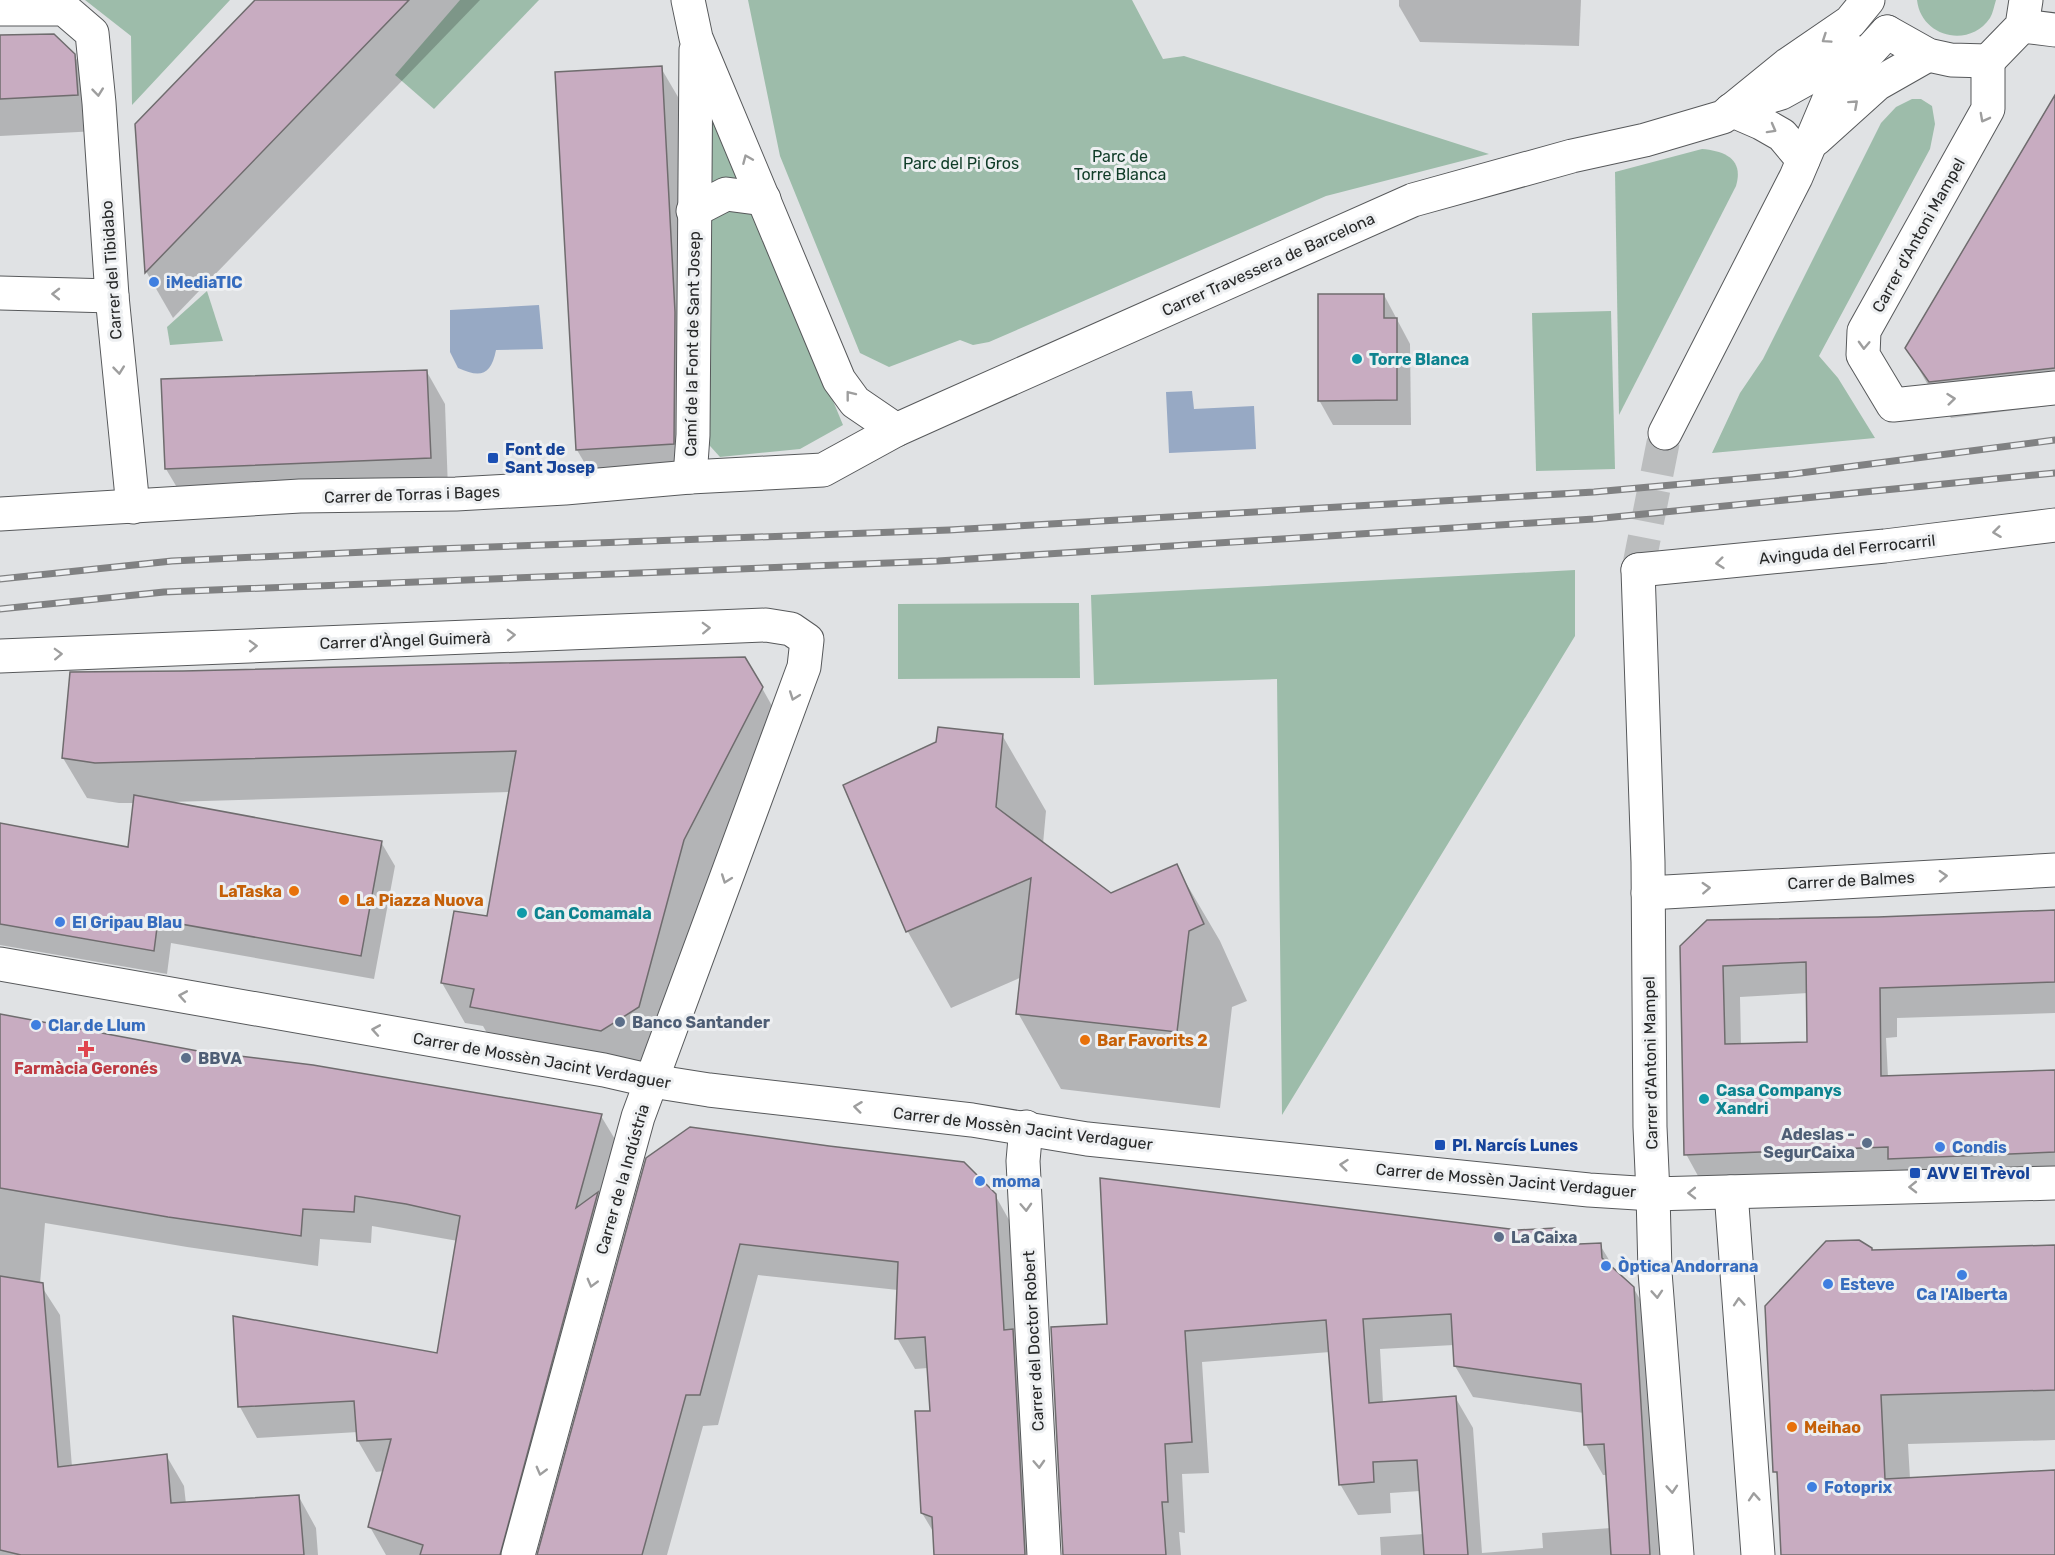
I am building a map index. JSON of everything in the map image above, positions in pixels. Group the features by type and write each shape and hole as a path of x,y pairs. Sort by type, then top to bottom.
{"street":[{"name":"Camí de la Font de Sant Josep","path":"688,0 696,38 839,380 855,402 896,430"},
{"name":"Carrer Travessera de Barcelona","path":"823,470 896,430 1413,200 1572,156 1645,140 1723,117 1787,65 1850,22 1868,0"},
{"path":"1665,433 1807,152 1832,92 1887,32 1883,0"},
{"name":"Carrer del Tibidabo","path":"0,9 64,9 92,33 112,296 133,507"},
{"path":"1887,32 1928,55 1951,60 1988,61 2024,13 2055,30"},
{"name":"Carrer Travessera de Barcelona","path":"1731,111 1781,93 1887,32"},
{"name":"Camí de la Font de Sant Josep","path":"690,477 693,435 696,38"},
{"path":"1807,152 1877,84 1928,55"},
{"name":"Carrer d'Antoni Mampel","path":"1988,61 1989,110 1864,331 1863,355 1893,405 2055,388"},
{"path":"1731,111 1761,123 1807,152"},
{"name":"Camí de la Font de Sant Josep","path":"693,211 726,194 764,199"},
{"path":"0,293 112,296"},
{"name":"Carrer de Torras i Bages","path":"0,514 300,496 456,494 823,470"},
{"name":"Avinguda del Ferrocarril","path":"1638,570 1862,548 2055,525"},
{"name":"Carrer d'Antoni Mampel","path":"1638,570 1648,893 1650,1127 1655,1272 1677,1555"},
{"name":"Carrer d'Àngel Guimerà","path":"0,656 766,625 791,629 807,640"},
{"name":"Carrer de la Indústria","path":"518,1555 638,1117 804,667 807,640"},
{"name":"Carrer de Balmes","path":"1648,893 2055,870"},
{"name":"Carrer de Mossèn Jacint Verdaguer","path":"0,964 604,1070 652,1081 709,1090 1026,1127 1087,1138 1578,1189 1653,1194 2055,1183"},
{"name":"Carrer del Doctor Robert","path":"1026,1127 1023,1161 1044,1555"},
{"path":"1731,1192 1758,1555"}],"green space":[{"path":"85,0 230,0 132,105 131,36"},
{"path":"460,0 539,0 434,109 395,75"},
{"name":"Parc del Pi Gros","path":"748,0 1132,0 1163,59 1184,56 1489,154 1326,196 989,342 973,345 960,340 889,367 860,353 780,156"},
{"path":"1917,0 1996,0 1990,18 1981,28 1959,36 1936,30 1927,23 1920,13"},
{"path":"707,95 843,425 800,449 720,457 701,436"},
{"path":"1912,99 1921,99 1932,106 1935,124 1930,149 1819,356 1838,378 1875,438 1712,453 1740,393 1763,359 1881,123 1896,107"},
{"path":"1702,149 1725,154 1731,158 1737,169 1736,186 1619,415 1615,172"},
{"path":"207,291 223,341 170,345 167,327"},
{"path":"1611,311 1615,469 1536,471 1532,313"},
{"path":"1575,570 1575,636 1282,1115 1277,679 1094,685 1091,595"},
{"path":"1079,603 1080,678 898,679 898,604"}],"water":[{"path":"539,305 543,349 496,350 488,370 478,374 458,368 450,352 450,310"},
{"path":"1192,391 1194,409 1254,406 1256,449 1169,453 1166,392"}],"building":[{"path":"255,0 409,0 145,273 135,124"},
{"path":"54,34 75,54 78,95 0,99 0,35"},
{"path":"662,66 675,312 674,444 576,450 555,72"},
{"path":"2055,95 2055,368 1929,382 1905,348"},
{"name":"Torre Blanca","path":"1318,294 1384,294 1384,318 1397,318 1397,400 1318,401"},
{"path":"427,370 431,458 165,469 161,379"},
{"path":"745,657 763,687 684,840 639,1007 601,1031 470,1007 474,989 441,983 454,911 487,916 516,751 95,763 62,758 70,672"},
{"path":"938,727 1003,734 996,807 1111,893 1177,864 1204,924 1189,931 1177,1032 1016,1014 1031,878 906,932 843,785 936,742"},
{"path":"134,795 382,841 361,956 158,920 154,951 0,924 0,823 128,847"},
{"path":"2055,910 2055,982 1880,988 1881,1076 2055,1070 2055,1152 1888,1159 1888,1147 1684,1155 1680,946 1707,920 1878,917","holes":["1806,962 1807,1042 1725,1044 1723,966"]},
{"path":"0,1014 198,1051 313,1065 602,1114 576,1208 598,1192 500,1555 420,1555 423,1545 368,1527 391,1439 357,1441 354,1401 238,1407 233,1316 437,1353 460,1216 355,1196 354,1212 303,1209 301,1236 168,1217 0,1188"},
{"path":"690,1127 964,1162 996,1194 1004,1330 1013,1329 1025,1555 934,1555 932,1517 921,1513 915,1411 930,1411 925,1337 895,1339 898,1262 740,1244 700,1395 686,1395 642,1555 537,1555 646,1158"},
{"path":"1100,1178 1518,1230 1555,1228 1556,1245 1601,1243 1602,1258 1634,1287 1650,1555 1611,1555 1604,1444 1584,1445 1581,1384 1454,1366 1451,1314 1363,1319 1369,1403 1456,1396 1468,1555 1424,1555 1417,1460 1373,1462 1374,1482 1339,1485 1326,1320 1185,1331 1192,1442 1165,1444 1168,1502 1162,1502 1166,1555 1063,1555 1051,1327 1107,1324"},
{"path":"1859,1240 1872,1250 2055,1245 2055,1390 1881,1395 1885,1479 2055,1470 2055,1555 1781,1555 1777,1472 1773,1472 1765,1306 1826,1241"},
{"path":"0,1276 43,1283 58,1467 167,1454 171,1503 299,1495 304,1555 21,1555 0,1550"}],"tunnel":[{"path":"1638,570 1665,433"}],"railway":[{"path":"0,579 172,561 949,530 1594,492 1793,474 2055,440"},
{"path":"0,609 164,592 938,561 1594,519 2055,473"}],"place":[{"name":"iMediaTIC","path":"154,282"},
{"name":"Torre Blanca","path":"1357,359"},
{"name":"Font de Sant Josep","path":"493,458"},
{"name":"LaTaska","path":"294,891"},
{"name":"La Piazza Nuova","path":"344,900"},
{"name":"Can Comamala","path":"522,913"},
{"name":"El Gripau Blau","path":"60,922"},
{"name":"Banco Santander","path":"620,1022"},
{"name":"Clar de Llum","path":"36,1025"},
{"name":"Bar Favorits 2","path":"1085,1040"},
{"name":"Farmàcia Geronés","path":"86,1049"},
{"name":"BBVA","path":"186,1058"},
{"name":"Casa Companys Xandri","path":"1704,1099"},
{"name":"Adeslas - SegurCaixa","path":"1867,1143"},
{"name":"Pl. Narcís Lunes","path":"1440,1145"},
{"name":"Condis","path":"1940,1147"},
{"name":"AVV El Trèvol","path":"1915,1173"},
{"name":"moma","path":"980,1181"},
{"name":"La Caixa","path":"1499,1237"},
{"name":"Òptica Andorrana","path":"1606,1266"},
{"name":"Ca l'Alberta","path":"1962,1275"},
{"name":"Esteve","path":"1828,1284"},
{"name":"Meihao","path":"1792,1427"},
{"name":"Fotoprix","path":"1812,1487"}],"park label":[{"name":"Parc de Torre Blanca","path":"1120,165"}]}
